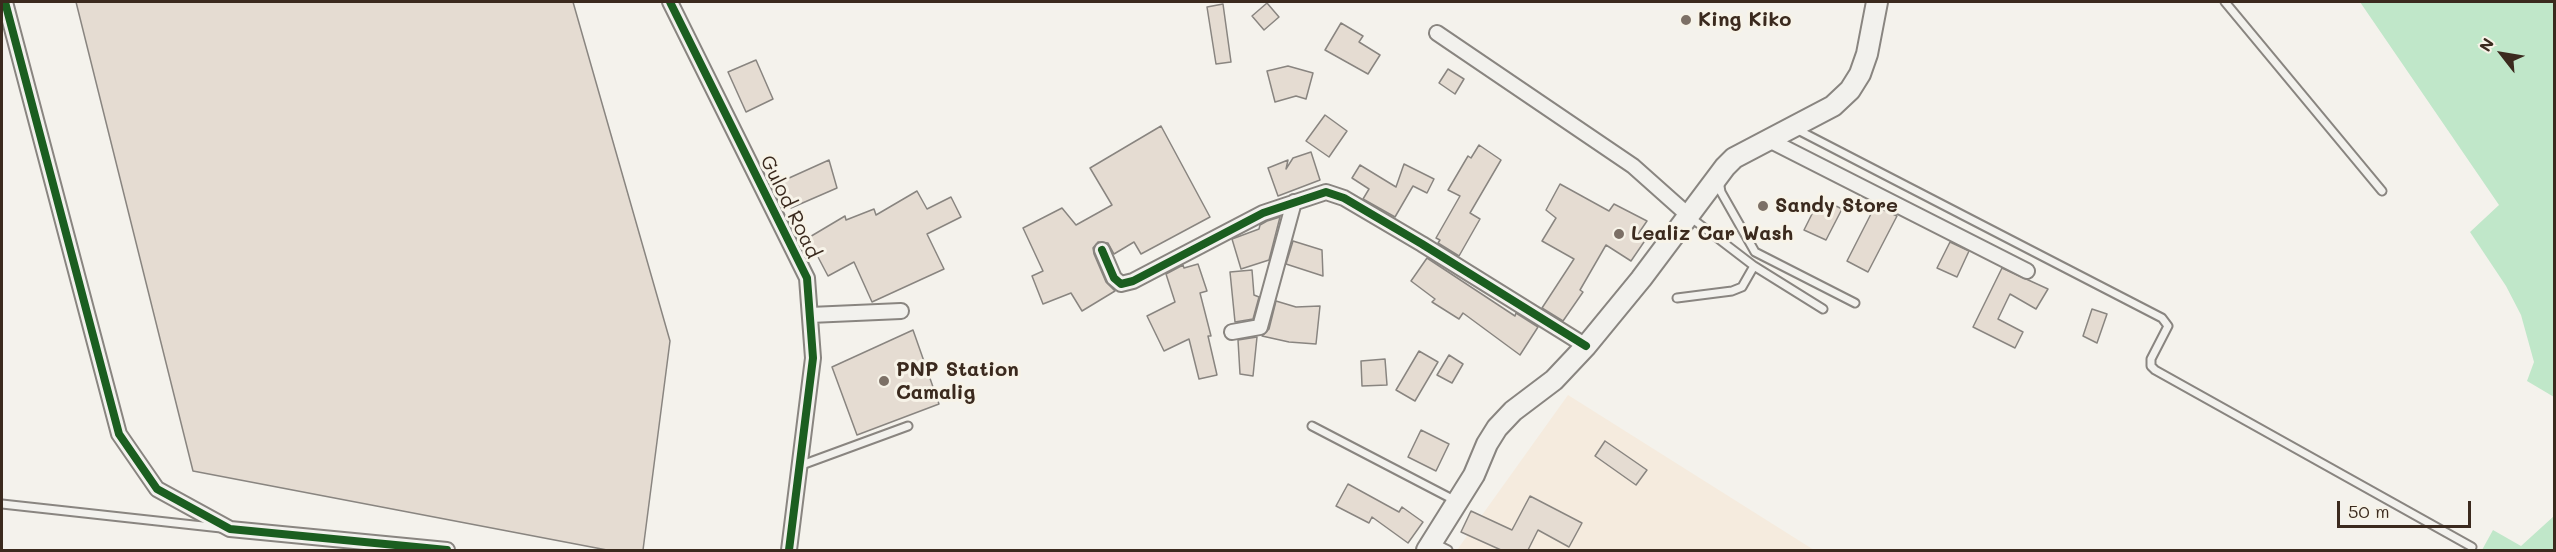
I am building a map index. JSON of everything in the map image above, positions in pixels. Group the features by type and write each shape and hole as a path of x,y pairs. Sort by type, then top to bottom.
{"main road":[{"path":"1436,548 1497,428 1512,411 1554,380 1586,346 1641,279 1718,175 1734,158 1833,106 1850,90 1860,74 1867,54 1877,2"}],"street":[{"path":"5,2 119,434 157,489 230,529 447,550"},
{"name":"Gulod Road","path":"670,2 807,278 813,358 789,550"},
{"path":"1437,33 1633,166 1688,215"},
{"path":"1769,140 2027,271"},
{"path":"1102,250 1114,278 1121,284 1263,213 1326,192 1344,198 1422,244 1586,346"},
{"path":"1232,332 1260,327 1294,202"},
{"path":"810,315 901,311"}],"lane":[{"path":"2225,2 2382,191"},
{"path":"1793,128 2162,318 2168,326 2151,358 2151,366 2155,370 2472,547"},
{"path":"1718,175 1721,192 1755,252 1855,303"},
{"path":"1688,215 1754,266 1823,309"},
{"path":"1677,298 1732,291 1742,287 1754,266"},
{"path":"799,466 908,426"},
{"path":"1312,426 1459,502"},
{"path":"2,504 230,529"}],"shaded area":[{"path":"1568,395 1814,550 1457,550"}],"green space":[{"path":"2360,2 2554,2 2554,397 2527,381 2534,362 2521,315 2506,286 2470,232 2499,205"},
{"path":"2554,516 2554,550 2482,550 2493,530 2521,546"}],"building":[{"path":"76,2 573,2 670,341 643,550 607,550 193,471"},
{"path":"1267,3 1279,17 1264,30 1252,16"},
{"path":"1223,4 1231,62 1216,64 1207,7"},
{"path":"1341,23 1363,36 1359,42 1380,55 1368,74 1325,50"},
{"path":"756,60 773,99 746,112 728,72"},
{"path":"1288,66 1313,73 1306,99 1296,96 1275,102 1267,71"},
{"path":"1448,69 1464,79 1455,94 1439,83"},
{"path":"1325,115 1347,131 1329,157 1306,141"},
{"path":"1161,126 1210,217 1141,254 1134,242 1114,254 1108,243 1098,242 1093,248 1094,254 1106,282 1115,291 1082,311 1071,293 1043,304 1032,276 1043,271 1023,228 1062,208 1076,225 1112,205 1090,168"},
{"path":"1479,145 1501,160 1470,213 1480,219 1459,256 1438,243 1440,240 1436,238 1460,196 1448,190 1468,156 1471,158"},
{"path":"1311,152 1320,180 1278,196 1268,168 1288,160 1286,169 1293,158"},
{"path":"829,160 837,188 791,208 778,183"},
{"path":"1404,164 1434,179 1427,193 1413,186 1395,217 1363,199 1369,189 1352,178 1360,165 1396,187"},
{"path":"1560,184 1609,211 1614,204 1647,221 1636,237 1644,242 1631,261 1606,245 1580,290 1583,292 1563,321 1542,308 1574,259 1542,241 1556,218 1546,210"},
{"path":"917,191 927,209 951,197 961,217 927,234 944,269 872,302 854,262 828,276 808,238 845,216 846,220 874,209 876,215"},
{"path":"1820,198 1842,209 1826,240 1804,230"},
{"path":"1875,206 1897,216 1868,272 1847,261"},
{"path":"1280,217 1269,260 1241,269 1232,239 1259,229 1260,225 1267,221"},
{"path":"1293,241 1322,250 1323,276 1286,264"},
{"path":"1950,242 1969,251 1957,277 1937,268"},
{"path":"1427,258 1515,316 1516,313 1538,327 1520,355 1463,313 1459,319 1432,302 1435,299 1411,281"},
{"path":"1198,264 1207,291 1200,293 1211,336 1208,336 1217,375 1199,379 1189,339 1164,351 1147,316 1175,302 1166,274 1183,265 1184,268"},
{"path":"2002,268 2048,289 2036,309 2010,294 1998,319 2023,332 2015,348 1973,327"},
{"path":"1252,270 1254,295 1259,297 1253,319 1235,322 1230,272"},
{"path":"1276,301 1296,307 1320,306 1316,344 1289,342 1262,336 1269,329"},
{"path":"2092,309 2107,314 2097,343 2083,336"},
{"path":"913,330 939,404 857,435 832,367"},
{"path":"1257,337 1253,376 1240,374 1238,340"},
{"path":"1419,351 1438,362 1415,401 1396,390"},
{"path":"1449,355 1463,364 1452,383 1437,375"},
{"path":"1385,359 1387,385 1362,386 1361,361"},
{"path":"1421,430 1449,444 1436,471 1408,457"},
{"path":"1605,441 1647,470 1636,485 1595,456"},
{"path":"1348,484 1399,512 1402,507 1423,522 1408,543 1372,517 1369,523 1336,506"},
{"path":"1530,496 1582,523 1569,547 1538,530 1528,550 1501,550 1461,532 1471,511 1512,530"}],"cycle path":[{"path":"5,2 119,434 157,489 230,529 447,550"},
{"path":"670,2 807,278 813,358 789,550"},
{"path":"1102,250 1114,278 1121,284 1133,281 1263,213 1326,192 1344,198 1422,244 1586,346"}],"place":[{"name":"King Kiko","path":"1686,20"},
{"name":"Sandy Store","path":"1763,206"},
{"name":"Lealiz Car Wash","path":"1619,234"},
{"name":"PNP Station Camalig","path":"884,381"}]}
